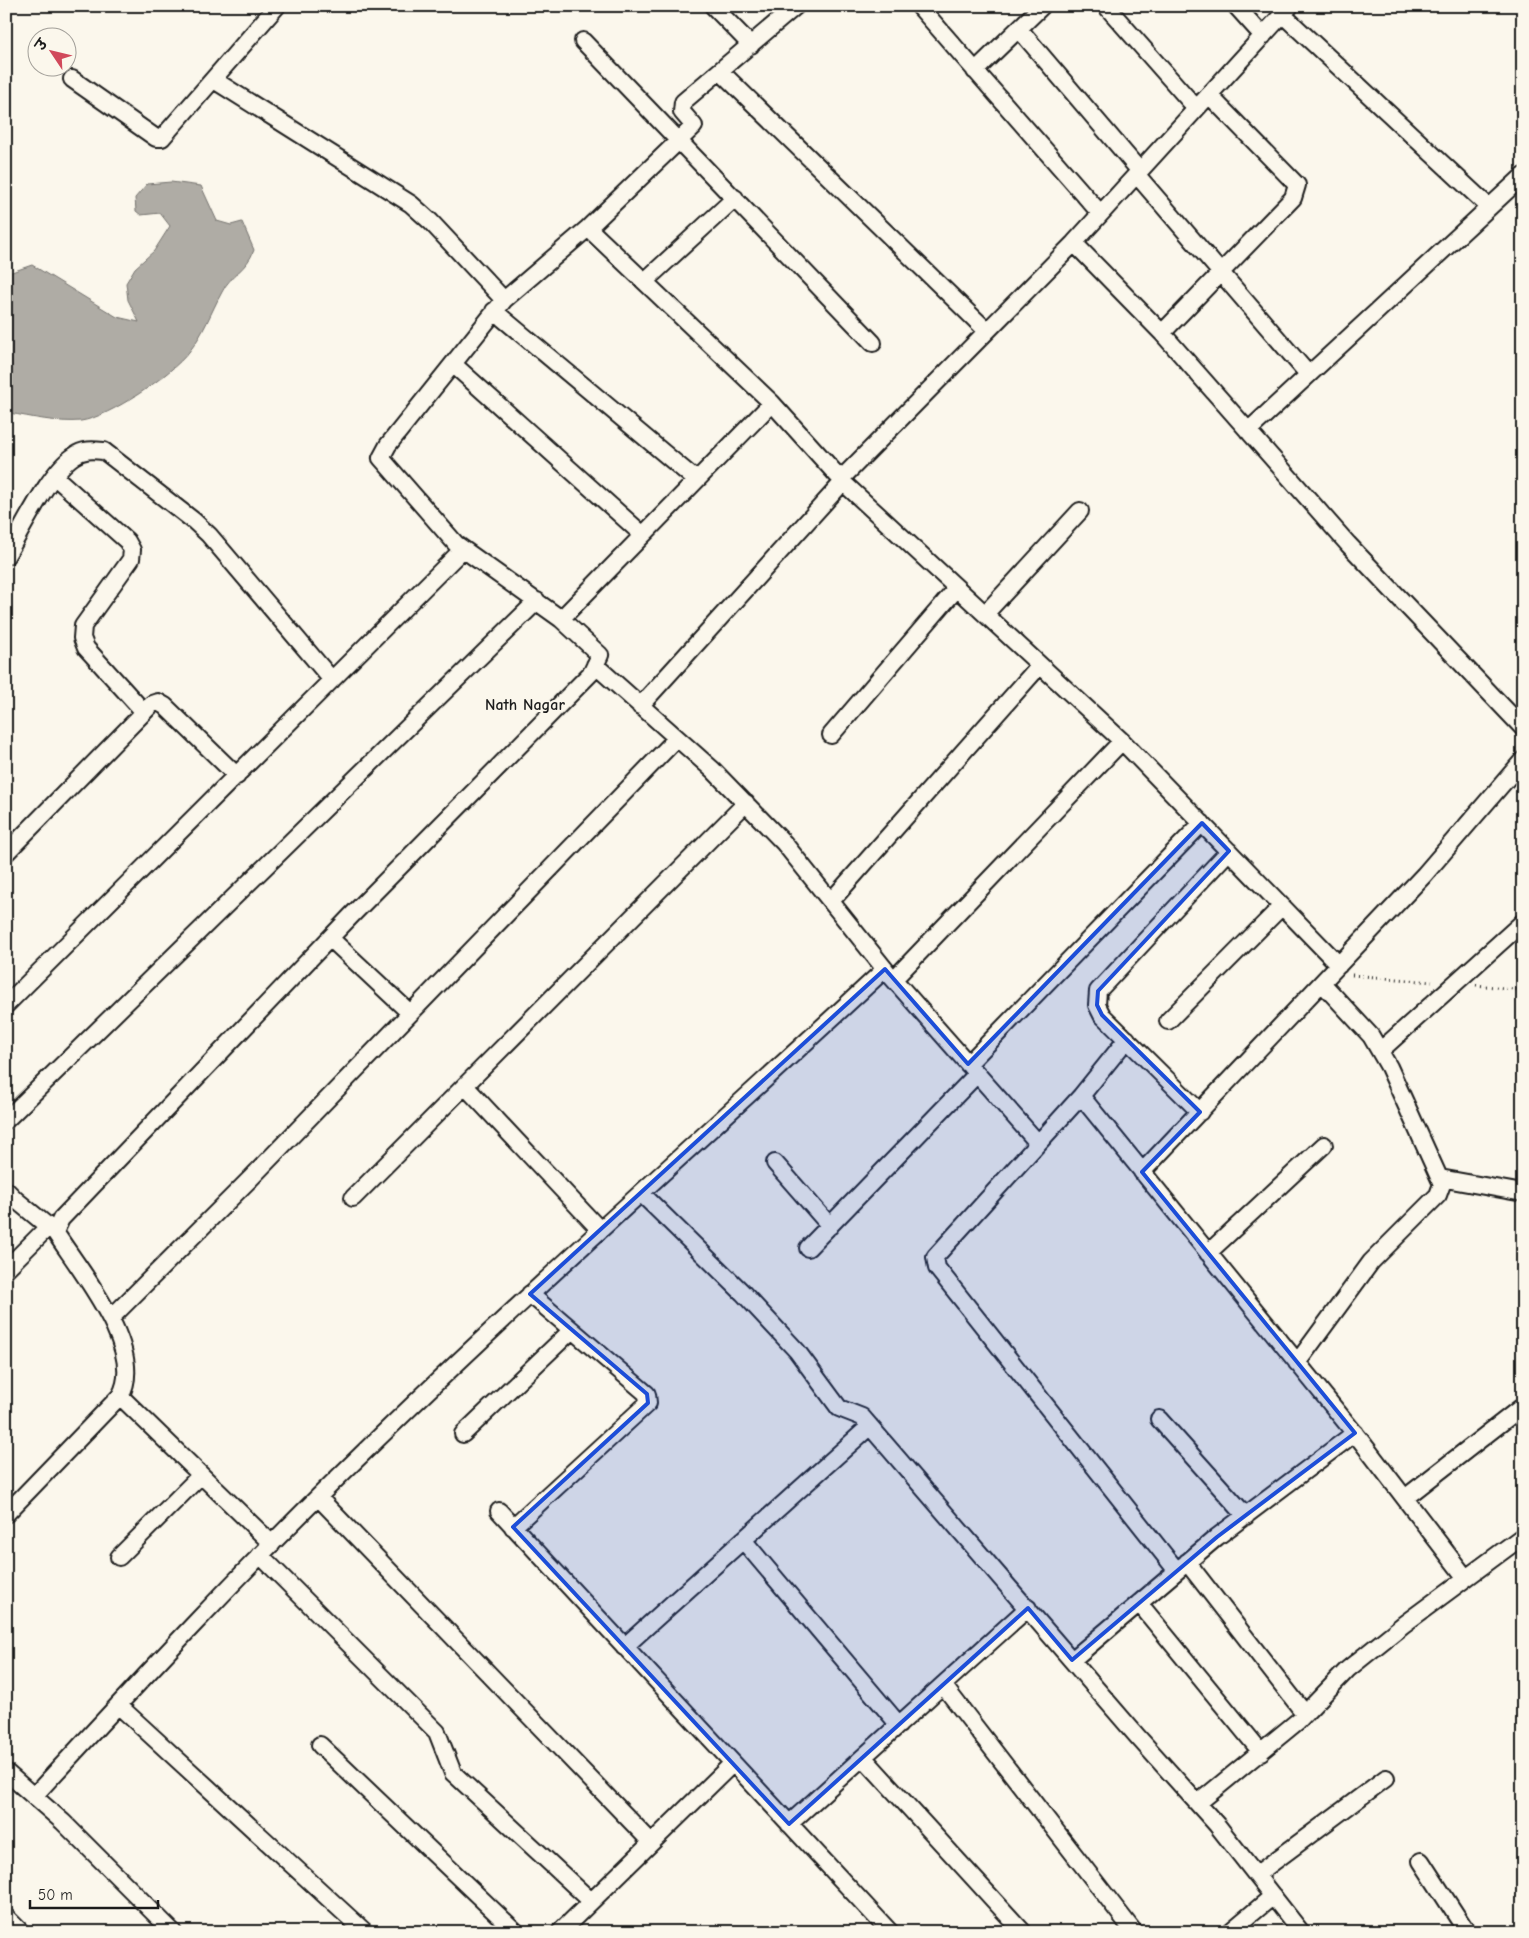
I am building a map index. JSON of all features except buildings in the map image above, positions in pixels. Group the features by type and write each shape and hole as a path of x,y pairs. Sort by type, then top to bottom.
{"street":[{"path":"72,79 156,138 162,138 277,6"},
{"path":"713,6 751,45"},
{"path":"6,1269 52,1230 330,938 592,672 600,655 561,619 456,544 381,458 388,444 499,306 588,228 694,126 682,112 683,102 796,6"},
{"path":"919,6 1100,213"},
{"path":"975,71 1042,6"},
{"path":"1106,6 1196,108"},
{"path":"1236,6 1263,36"},
{"path":"640,706 842,481 1074,243 1286,10 1488,207"},
{"path":"1019,29 1308,374"},
{"path":"584,41 873,343"},
{"path":"720,71 987,331"},
{"path":"214,80 411,204 431,222 499,306 696,480"},
{"path":"1162,333 1293,198 1297,185 1209,95"},
{"path":"1248,430 1523,176"},
{"path":"645,282 735,198"},
{"path":"588,228 772,403 842,481 1122,741 1339,964"},
{"path":"1074,243 1162,333 1348,544 1523,728"},
{"path":"453,364 643,535"},
{"path":"561,619 772,403"},
{"path":"6,556 54,476 74,455 90,449 104,451 194,521 209,535 332,680"},
{"path":"54,476 127,541 132,550 131,560 83,626 82,638 86,648 144,712"},
{"path":"985,614 1080,511"},
{"path":"6,1005 464,549"},
{"path":"831,735 957,588"},
{"path":"6,1120 537,601"},
{"path":"595,665 677,738 746,803 784,843 832,900 889,974 1038,1143"},
{"path":"832,900 1040,665"},
{"path":"6,854 152,704 158,702 165,706 237,776"},
{"path":"111,1318 677,738"},
{"path":"34,1796 199,1616 318,1498 530,1294 641,1193 889,974 1122,741"},
{"path":"1142,1172 1424,875 1523,760"},
{"path":"353,1198 746,803"},
{"path":"808,1248 1202,823"},
{"path":"1200,1112 1102,1015 1097,1005 1098,991 1230,852"},
{"path":"1168,1021 1282,906"},
{"path":"1380,1051 1523,922"},
{"path":"330,938 410,1013"},
{"path":"1297,1363 1371,1262 1438,1195 1442,1184 1389,1067 1371,1036 1322,984"},
{"path":"1127,1039 1080,1096 940,1249 935,1257 937,1268 1305,1714"},
{"path":"465,1086 600,1230"},
{"path":"1080,1096 1355,1433 1466,1577"},
{"path":"1208,1253 1324,1145"},
{"path":"775,1163 830,1226"},
{"path":"1440,1178 1523,1193"},
{"path":"6,1190 52,1230 111,1318 122,1342 128,1376 126,1386 120,1396 6,1514"},
{"path":"641,1193 742,1293 797,1351 839,1408 857,1413 870,1426 1198,1804 1301,1932"},
{"path":"514,1527 648,1403 647,1394 530,1294"},
{"path":"463,1434 572,1330"},
{"path":"120,1396 272,1544"},
{"path":"1405,1498 1523,1406"},
{"path":"1159,1419 1246,1516"},
{"path":"624,1647 870,1426"},
{"path":"1072,1660 1182,1566 1355,1433"},
{"path":"119,1557 201,1475"},
{"path":"318,1498 651,1842"},
{"path":"499,1511 890,1932"},
{"path":"1198,1804 1305,1714 1348,1669 1466,1577 1523,1536"},
{"path":"743,1540 899,1725"},
{"path":"260,1556 437,1732 453,1773 591,1901"},
{"path":"1139,1603 1261,1752"},
{"path":"789,1824 1028,1608"},
{"path":"943,1685 1134,1932"},
{"path":"118,1705 364,1932"},
{"path":"320,1745 516,1932"},
{"path":"863,1758 1023,1932"},
{"path":"560,1932 732,1764"},
{"path":"6,1772 34,1796 174,1932"},
{"path":"1256,1875 1386,1778"},
{"path":"1421,1861 1467,1932"},
{"path":"1230,1932 1273,1896"},
{"path":"6,1918 21,1932"}],"path":[{"path":"1339,964 1355,977 1455,983 1523,990"}],"highlighted area":[{"path":"1202,823 1229,851 1098,991 1097,1005 1102,1015 1200,1112 1142,1172 1355,1433 1217,1537 1072,1660 1028,1608 789,1824 513,1527 648,1403 647,1394 530,1294 885,969 968,1064"}],"shaded area":[{"path":"171,182 201,186 217,221 231,225 242,222 254,250 243,268 225,286 203,330 189,352 169,372 139,394 108,412 93,418 81,421 63,421 6,411 6,274 32,265 117,317 139,322 128,300 126,283 135,268 154,251 170,226 160,213 141,215 136,211 135,198 147,184"}],"district":[{"name":"Nath Nagar","path":"525,704"}]}
